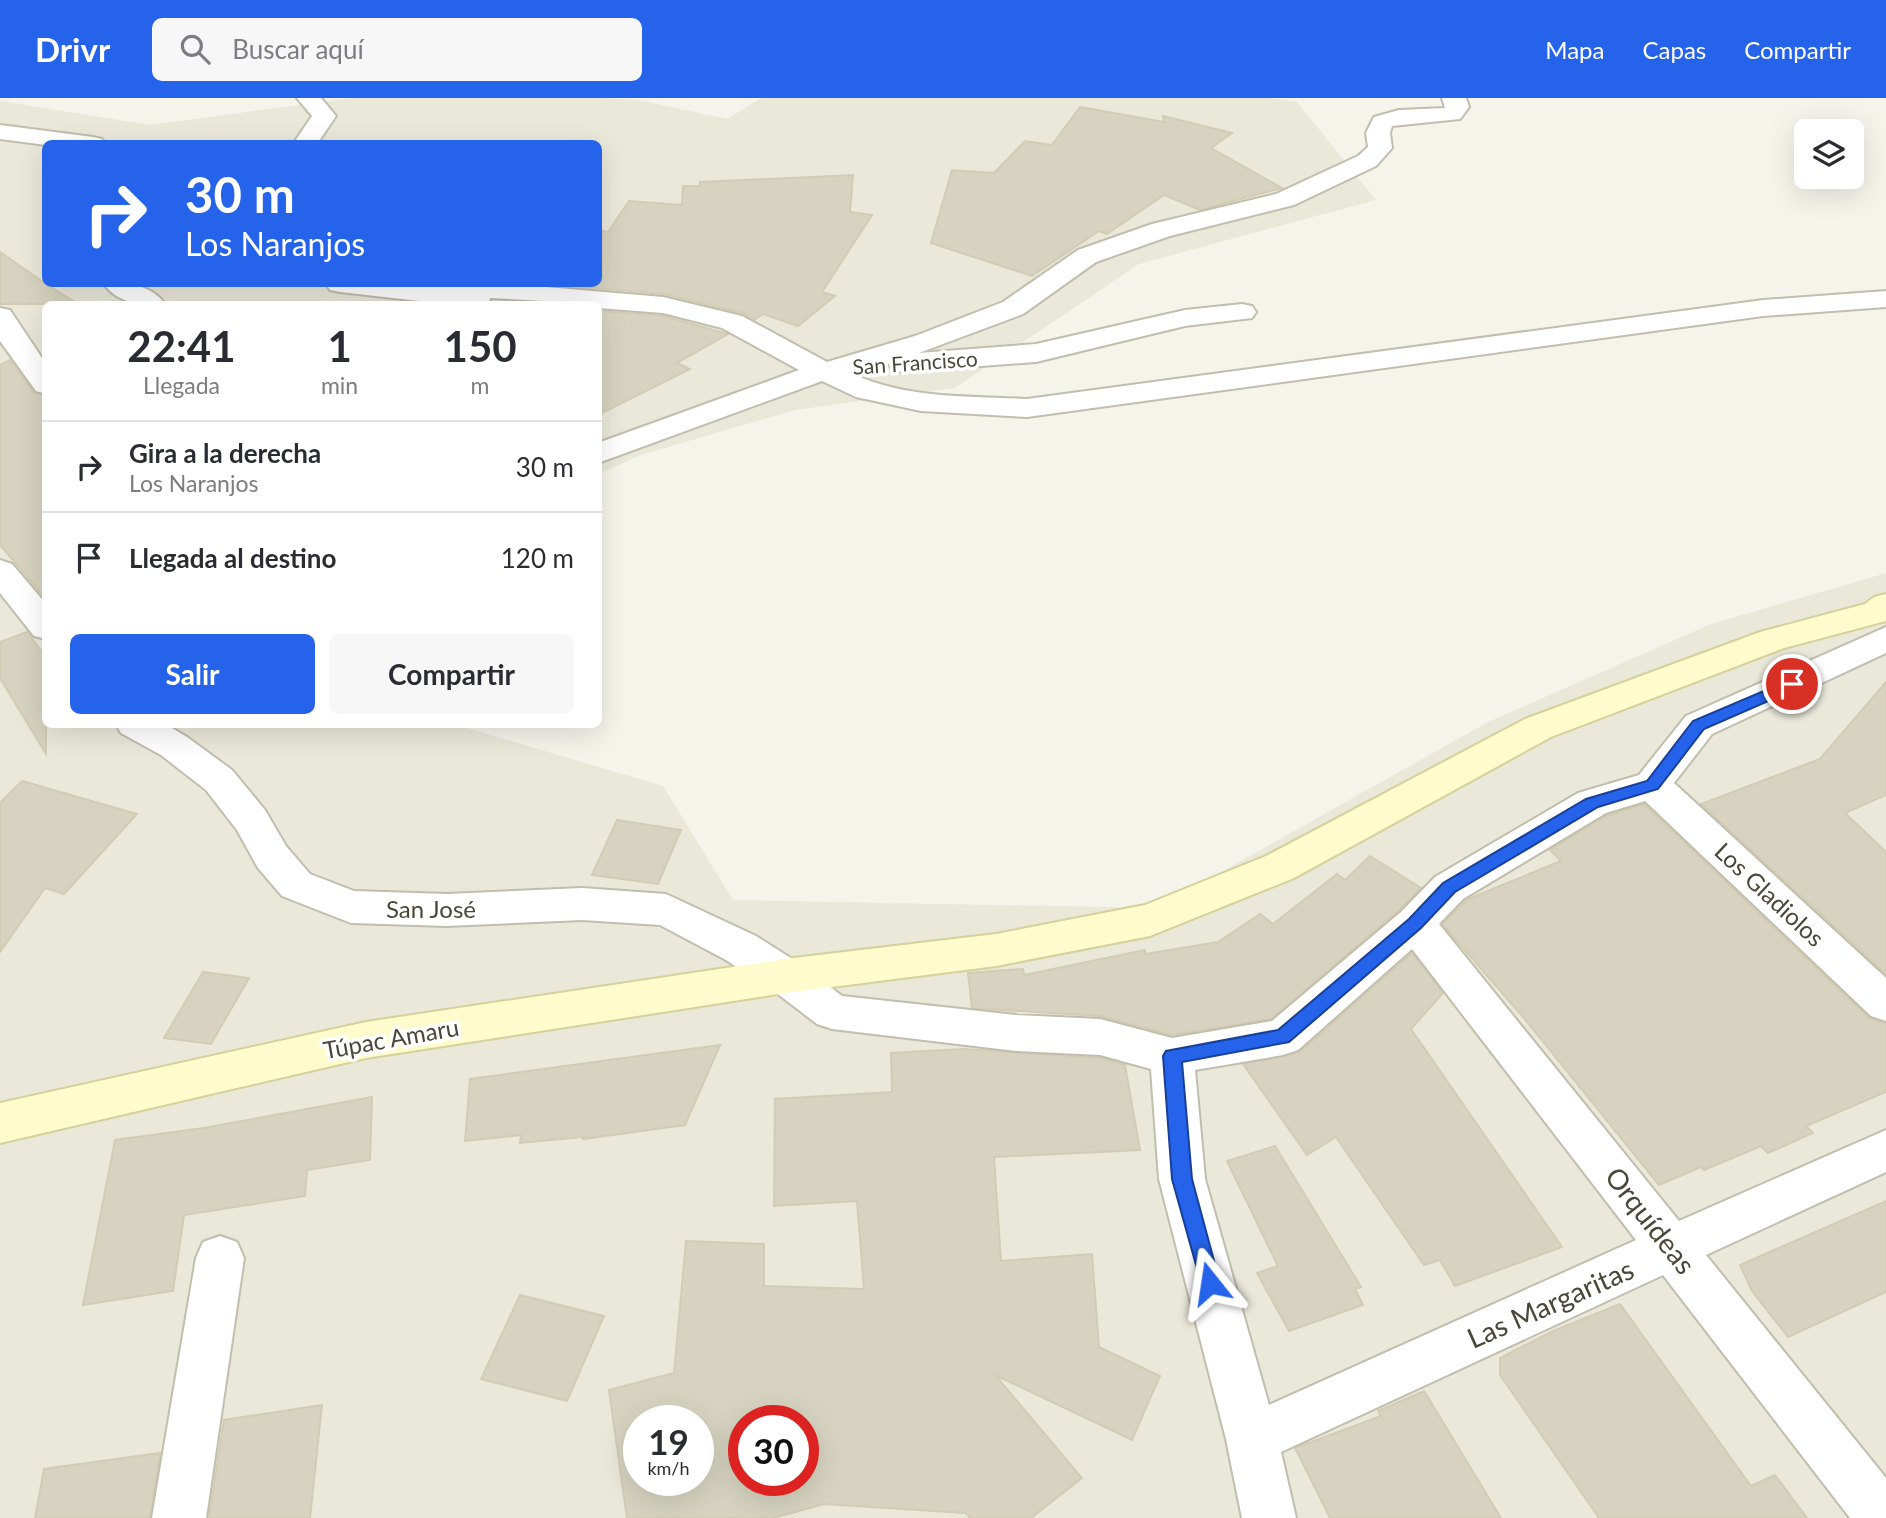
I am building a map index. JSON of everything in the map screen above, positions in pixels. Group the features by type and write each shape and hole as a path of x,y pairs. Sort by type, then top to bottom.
{"street":[{"path":"308,140 324,116 309,98"},
{"path":"833,370 925,342 1013,308 1087,256 1161,230 1285,200 1367,161 1380,148 1378,133 1382,122 1432,98"},
{"path":"1400,115 1432,117 1452,114 1457,107 1454,98"},
{"path":"0,132 62,140"},
{"path":"123,287 146,301"},
{"path":"368,287 497,301"},
{"path":"465,287 663,305 732,322 833,370 866,391 920,402 1027,408 1763,307 1886,299"},
{"path":"543,301 561,295"},
{"name":"San Francisco","path":"602,453 833,370 1036,353 1185,318 1242,312"},
{"path":"0,316 9,334 42,379"},
{"path":"0,571 23,605 42,624"},
{"name":"Túpac Amaru","path":"0,1123 366,1040 785,976 996,950 1150,920 1280,867 1538,728 1772,640 1877,612 1886,605"},
{"path":"1269,1518 1252,1439 1182,1179 1172,1056 1283,1037 1415,923 1449,888 1592,803 1652,785 1699,725 1886,639"},
{"name":"San José","path":"141,728 174,746 219,780 251,820 272,857 296,885 351,907 447,910 582,904 666,910 741,948 785,976 832,1012 1016,1033 1100,1037 1172,1056"},
{"name":"Los Gladiolos","path":"1652,785 1886,1004"},
{"name":"Orquídeas","path":"1415,923 1884,1518"},
{"name":"Las Margaritas","path":"1252,1439 1886,1150"},
{"path":"179,1518 220,1258"}],"shaded area":[{"path":"352,98 605,98 638,100 727,119 761,98 1271,98 1297,102 1376,200 1139,264 955,388 795,410 641,455 602,473 602,301 42,301 42,728 467,728 663,786 733,900 1157,908 1488,722 1711,624 1886,573 1886,1518 0,1518 0,101 150,125"}],"building":[{"path":"1080,107 1164,122 1163,116 1232,133 1211,148 1282,188 1200,210 1164,195 1107,234 1099,231 1032,276 931,243 952,170 994,173 1025,141 1052,145"},
{"path":"853,175 850,212 872,215 822,292 835,296 798,326 763,314 754,320 743,313 664,294 584,287 602,287 602,231 608,232 629,201 682,205 683,186 700,186 700,182"},
{"path":"0,252 42,281 42,287 51,287 73,301 42,301 42,304 0,304"},
{"path":"602,311 663,316 728,334 677,363 690,369 602,413"},
{"path":"10,360 34,393 42,395 42,594 0,545 0,365"},
{"path":"27,632 42,652 42,728 46,728 46,754 0,678 0,642"},
{"path":"1886,682 1886,795 1845,813 1886,852 1886,974 1701,804 1820,759"},
{"path":"22,781 137,814 64,894 45,888 0,952 0,803"},
{"path":"1644,804 1869,1018 1886,1023 1886,1092 1806,1126 1813,1133 1768,1153 1761,1146 1659,1185 1523,1017 1442,924 1468,899 1561,861 1550,850 1604,817"},
{"path":"617,820 681,830 658,884 592,875"},
{"path":"1370,856 1421,888 1271,1019 1172,1035 1100,1016 972,1008 968,973 1023,969 1024,975 1145,950 1145,954 1218,942 1260,914 1273,924 1337,874 1345,880"},
{"path":"1412,953 1443,993 1411,1029 1562,1247 1455,1286 1440,1260 1424,1265 1336,1137 1307,1155 1243,1064 1300,1052"},
{"path":"203,972 249,978 211,1044 164,1038"},
{"path":"720,1045 685,1125 583,1139 520,1143 521,1135 465,1141 470,1079"},
{"path":"964,1049 1100,1058 1125,1065 1140,1150 994,1157 1001,1261 1092,1254 1099,1347 1160,1376 1132,1440 995,1375 1082,1478 1031,1518 970,1518 966,1513 824,1504 773,1518 627,1518 624,1496 714,1496 714,1405 623,1405 623,1490 609,1390 674,1373 686,1241 764,1244 764,1286 864,1289 857,1201 774,1206 775,1099 892,1092 891,1053"},
{"path":"372,1097 370,1160 307,1170 305,1196 184,1215 173,1291 83,1305 115,1140 204,1128"},
{"path":"1275,1146 1361,1287 1355,1289 1363,1305 1289,1331 1257,1273 1278,1266 1227,1161"},
{"path":"1886,1201 1886,1292 1788,1337 1752,1291 1740,1265"},
{"path":"520,1295 604,1316 567,1401 481,1379"},
{"path":"1620,1304 1751,1486 1775,1475 1807,1518 1599,1518 1500,1375 1500,1358 1551,1332"},
{"path":"1424,1391 1501,1518 1330,1518 1295,1448 1381,1416 1378,1411"},
{"path":"322,1405 310,1518 209,1518 224,1420"},
{"path":"160,1453 150,1518 35,1518 44,1469"}],"route":[{"path":"1210,1283 1182,1179 1172,1056 1283,1037 1415,923 1449,888 1592,803 1652,785 1699,725 1792,684"}]}
